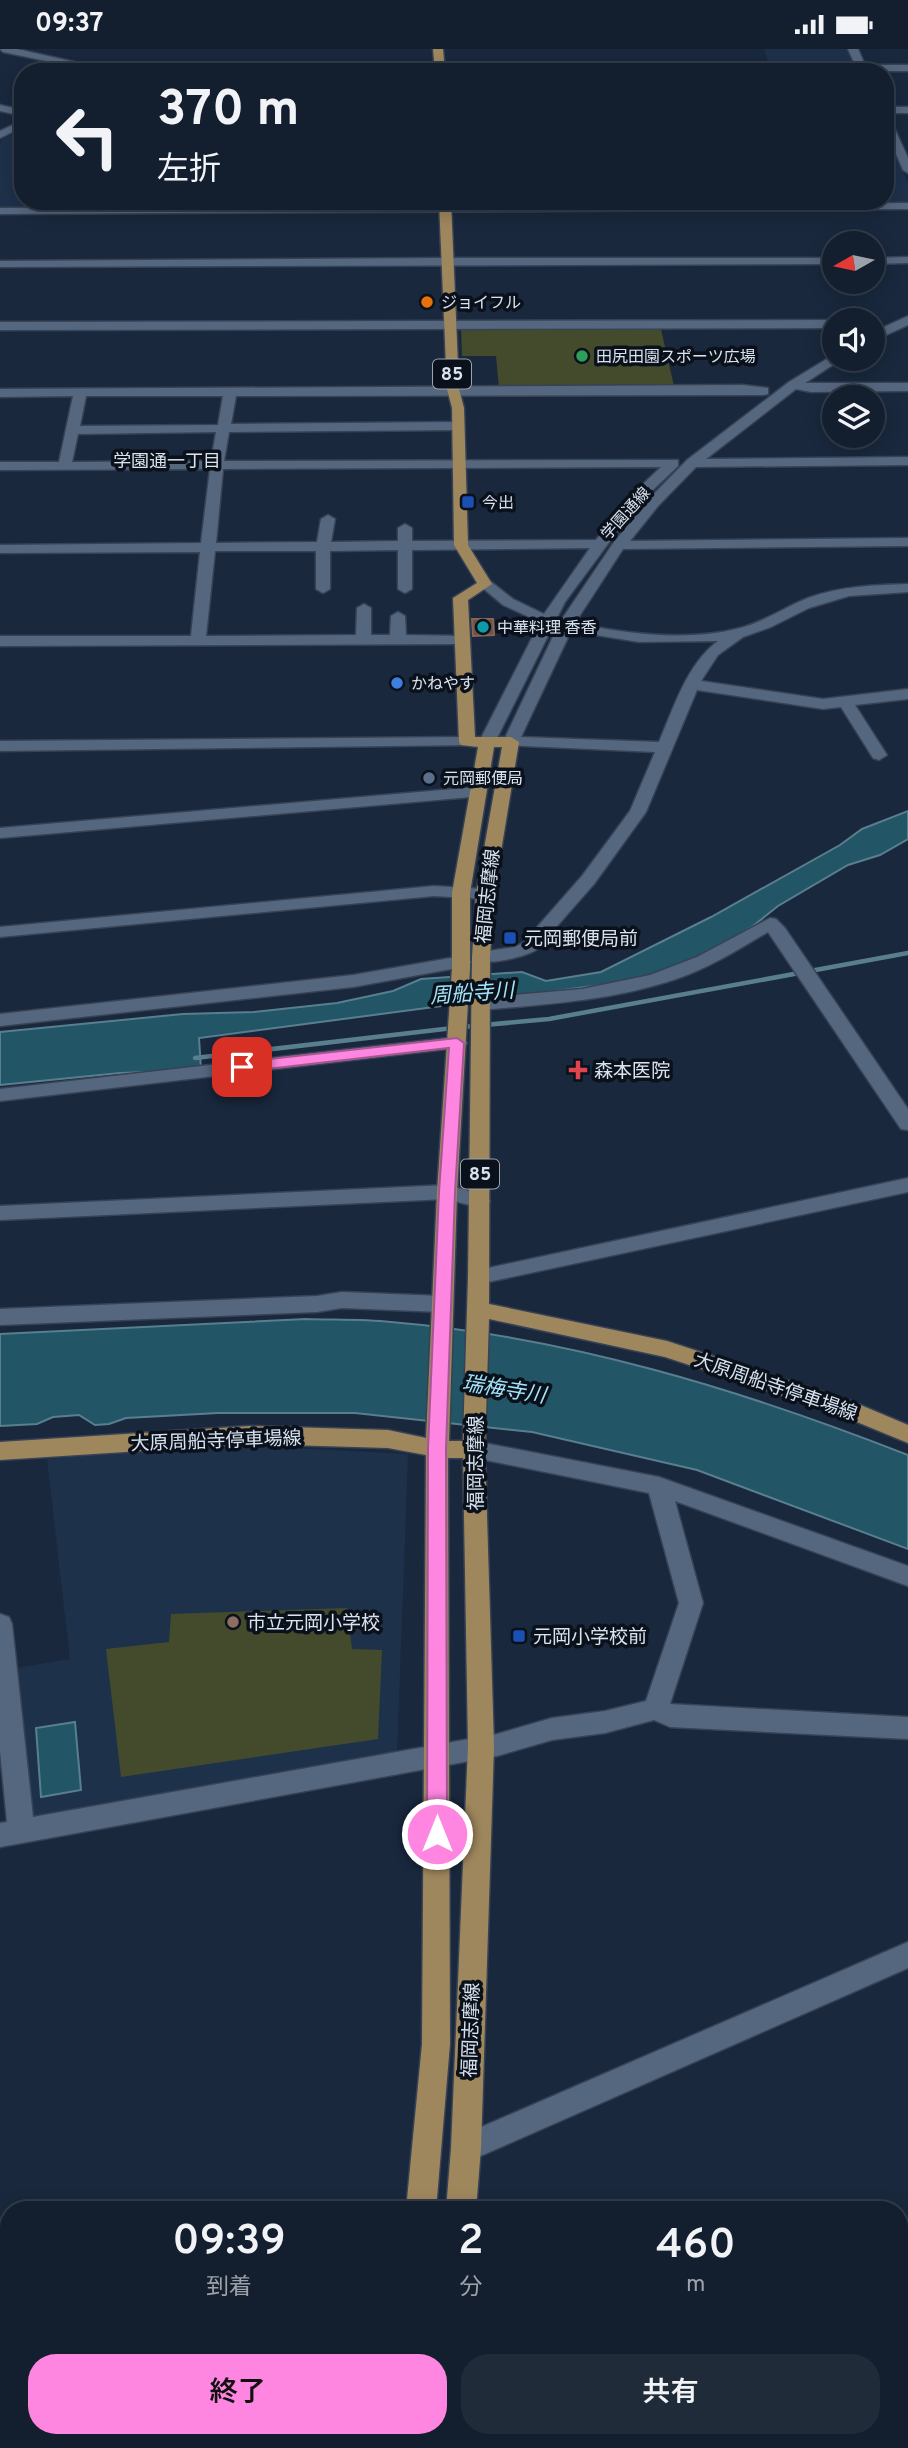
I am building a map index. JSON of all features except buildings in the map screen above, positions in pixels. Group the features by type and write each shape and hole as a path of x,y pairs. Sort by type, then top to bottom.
{"main road":[{"name":"85","path":"445,210 453,389 458,408 460,545"},
{"path":"460,545 485,583 460,597 467,742 511,742"},
{"name":"福岡志摩線","path":"461,965 461,893 487,742"},
{"name":"福岡志摩線","path":"462,2201 481,1747 474,1450 479,1277 481,957 485,894 511,742"},
{"name":"85","path":"457,1043 461,965"},
{"name":"福岡志摩線","path":"422,2201 436,2044 437,1449 447,1192 457,1043"},
{"name":"大原周船寺停車場線","path":"477,1309 667,1349 843,1407 908,1434"},
{"name":"大原周船寺停車場線","path":"0,1451 250,1435 388,1439 437,1449 474,1450"}],"street":[{"path":"3,50 69,63"},
{"path":"894,136 905,156 908,170"},
{"path":"0,211 57,210"},
{"path":"886,261 908,260"},
{"path":"0,264 822,261"},
{"path":"885,318 908,308"},
{"path":"885,331 908,320"},
{"path":"0,326 822,324"},
{"name":"学園通線","path":"487,742 558,601 597,544 631,503 673,463 763,391 822,355"},
{"name":"学園通線","path":"511,742 565,627 619,545 653,503 692,463 822,367"},
{"path":"794,385 811,388 908,387"},
{"path":"0,393 453,389 763,391"},
{"path":"198,639 218,465 230,391"},
{"path":"65,465 80,392"},
{"path":"74,430 457,425"},
{"path":"692,463 908,461"},
{"path":"0,466 673,463"},
{"path":"323,589 323,548 328,519"},
{"path":"405,528 405,589"},
{"path":"619,545 908,542"},
{"path":"0,549 597,544"},
{"path":"485,583 508,600 565,627 634,636 699,637 737,634"},
{"path":"481,957 520,952 530,946 572,899 638,812 691,684 713,652 737,634 837,593 873,587 908,588"},
{"path":"363,639 364,608"},
{"path":"398,616 398,639"},
{"path":"0,641 462,639"},
{"path":"691,684 823,704 908,694"},
{"path":"845,701 879,755"},
{"path":"0,746 467,742"},
{"path":"511,742 664,747"},
{"path":"0,833 477,792"},
{"path":"0,932 434,891 485,894"},
{"path":"480,1004 591,991 655,979 681,971 769,923 779,932 908,1124"},
{"path":"0,1020 353,981 461,965"},
{"path":"0,1094 457,1043"},
{"path":"479,1277 908,1185"},
{"path":"0,1213 447,1192 480,1201"},
{"path":"0,1317 317,1304 342,1300 442,1304"},
{"path":"474,1450 659,1486 908,1576"},
{"path":"656,1709 691,1603 659,1486"},
{"path":"0,1624 11,1833 481,1747 552,1729 605,1722 656,1709 670,1716 908,1728"},
{"path":"466,2148 908,1955"}],"shaded area":[{"path":"764,49 849,49 855,63 768,63"},
{"path":"14,133 14,207 0,207 2,139"},
{"path":"894,153 908,183 908,204 894,204"},
{"name":"市立元岡小学校","path":"251,1446 408,1454 397,1754 25,1820 11,1669 70,1659 47,1459"}],"green space":[{"name":"田尻田園スポーツ広場","path":"660,325 674,386 499,388 496,356 462,356 461,326"},
{"path":"347,1608 352,1649 382,1650 378,1739 121,1777 106,1649 169,1642 171,1614"}],"water":[{"name":"周船寺川","path":"908,811 908,839 880,855 848,865 778,906 753,926 715,949 673,969 624,982 199,1038 201,1070 120,1073 0,1085 0,1032 183,1014 254,1012 337,1003 393,991 421,979 522,972 546,981 601,972 711,917 840,845 862,829"},
{"name":"瑞梅寺川","path":"306,1319 380,1321 458,1329 589,1354 718,1388 908,1455 908,1549 697,1470 532,1432 355,1413 218,1413 126,1418 109,1424 95,1425 79,1415 53,1417 37,1424 0,1426 0,1334"},
{"path":"75,1722 81,1790 41,1797 36,1728"}],"waterway":[{"path":"463,1027 549,1019 908,953"},
{"path":"195,1058 453,1028"}],"place":[{"name":"ジョイフル","path":"427,302"},
{"name":"田尻田園スポーツ広場","path":"582,356"},
{"name":"今出","path":"468,502"},
{"name":"中華料理 香香","path":"483,627"},
{"name":"かねやす","path":"397,683"},
{"name":"元岡郵便局","path":"429,778"},
{"name":"元岡郵便局前","path":"510,938"},
{"name":"森本医院","path":"578,1070"},
{"name":"市立元岡小学校","path":"233,1622"},
{"name":"元岡小学校前","path":"519,1636"}],"district":[{"name":"学園通一丁目","path":"167,461"}],"route":[{"path":"242,1067 457,1043 447,1192 437,1449 437,1834"}]}
